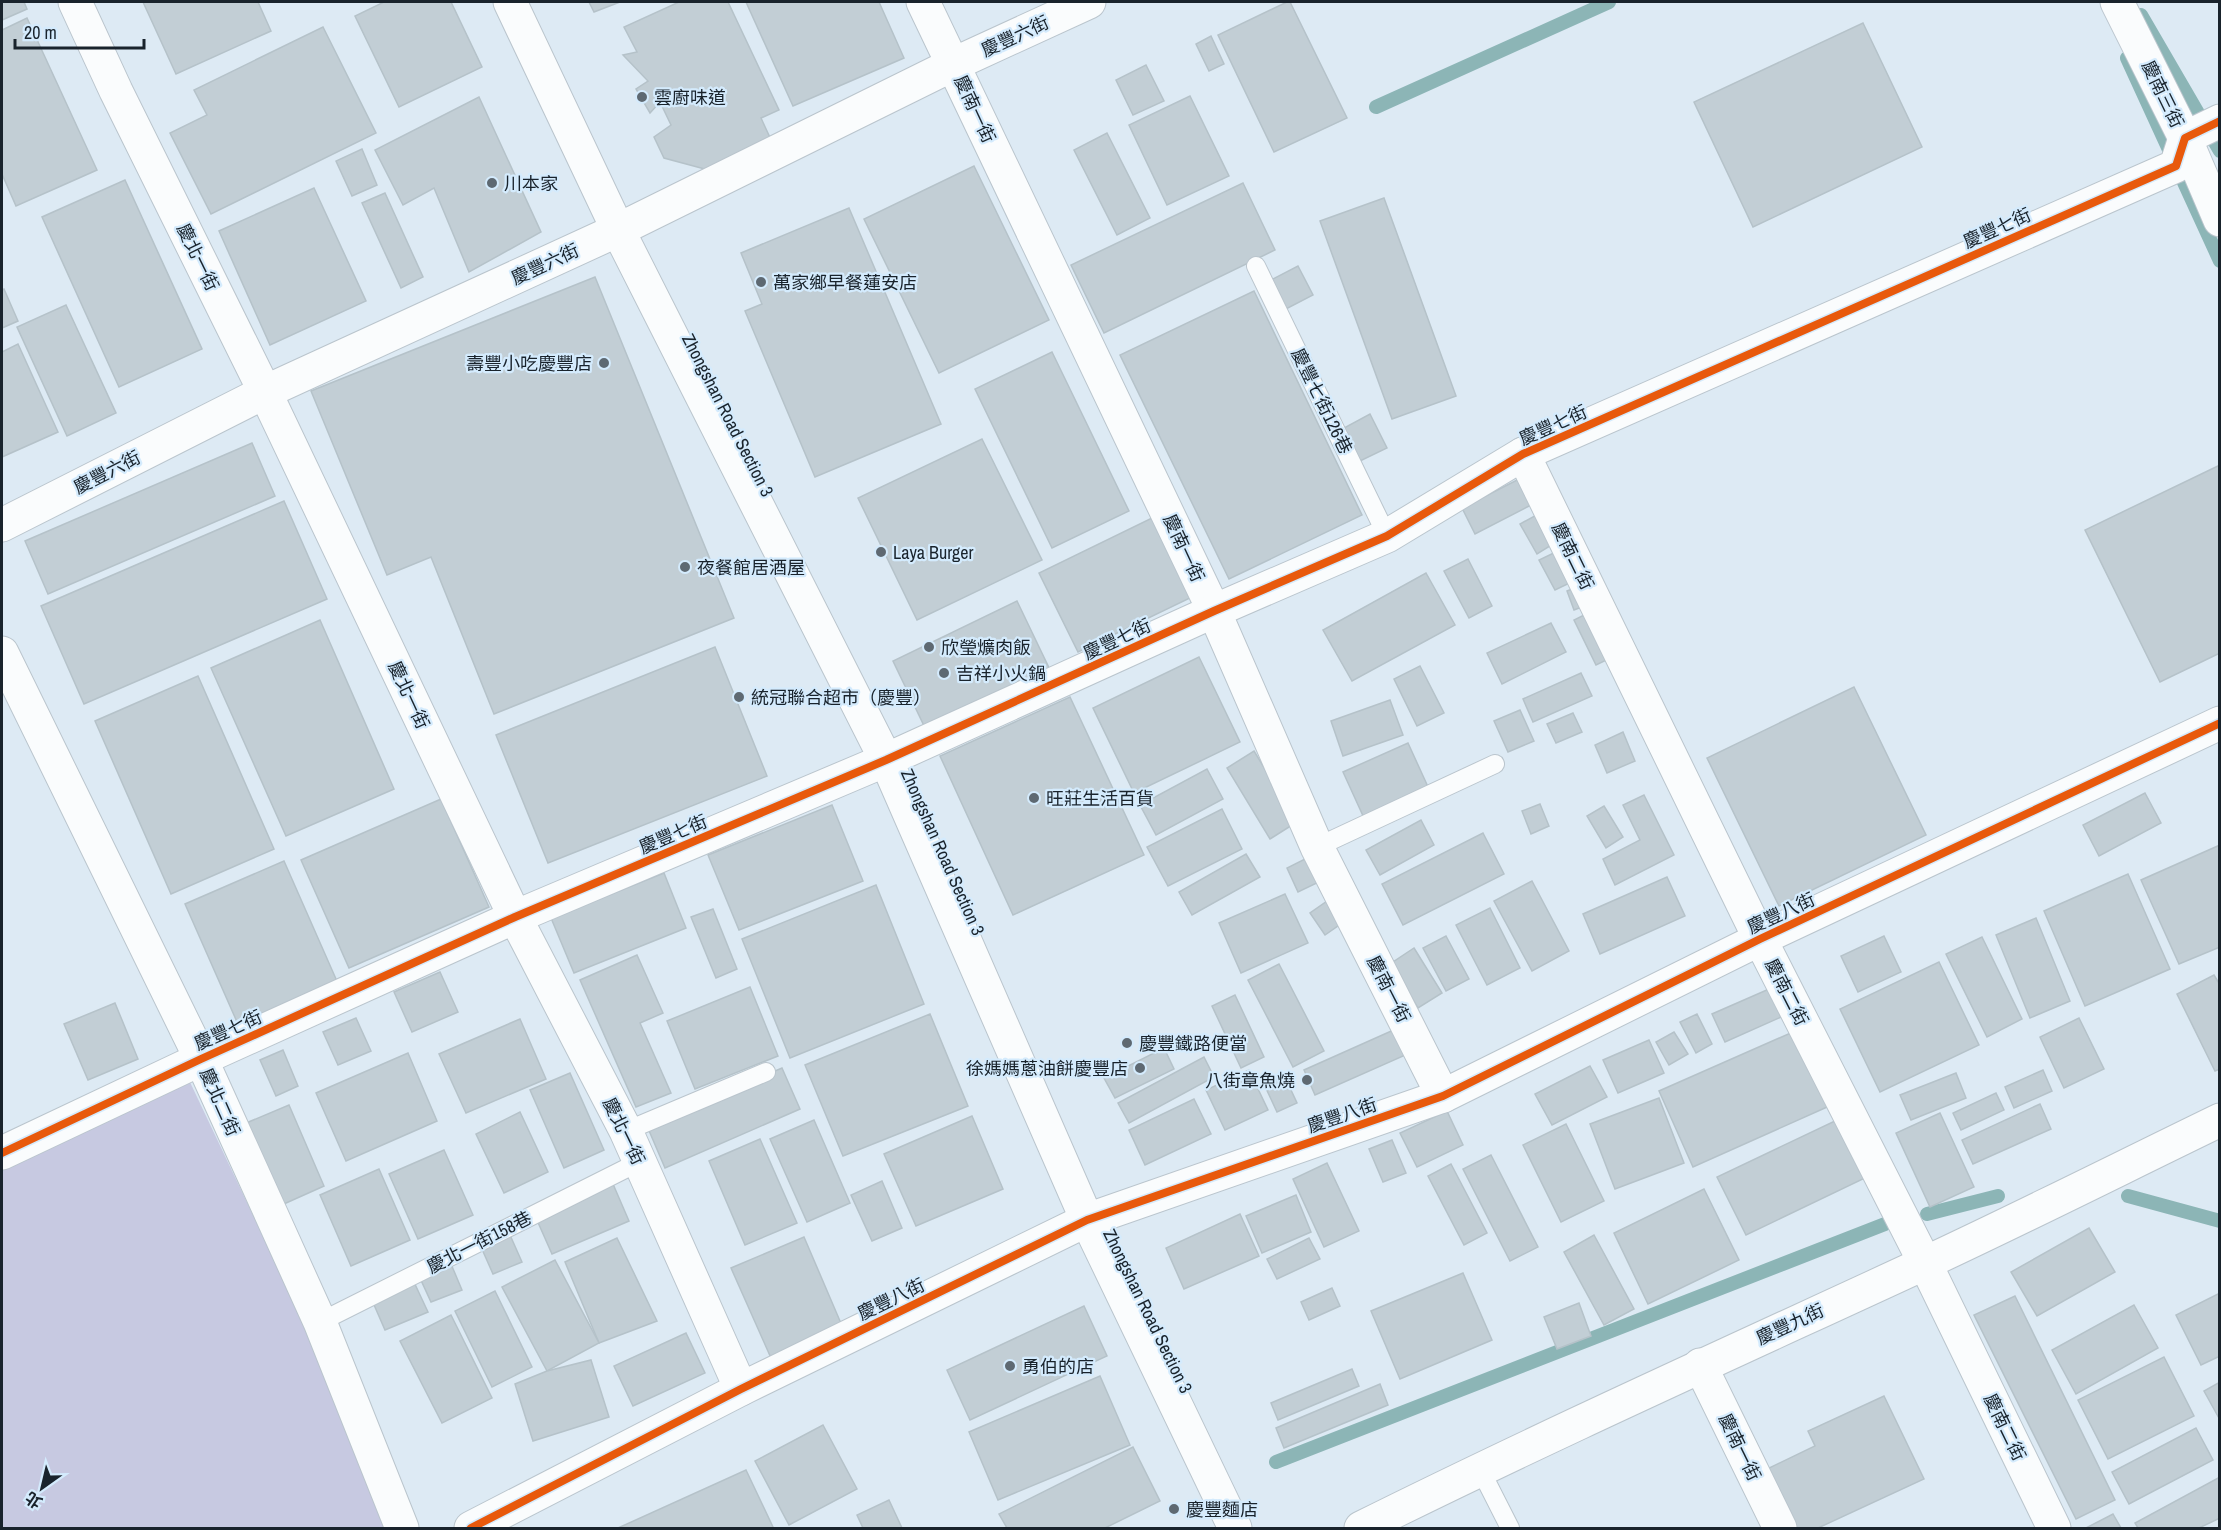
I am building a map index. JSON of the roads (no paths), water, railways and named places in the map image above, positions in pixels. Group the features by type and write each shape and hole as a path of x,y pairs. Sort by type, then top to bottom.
{"street":[{"name":"慶北一街","path":"75,2 127,113 265,392 515,917 626,1131 741,1389"},
{"name":"Zhongshan Road Section 3","path":"510,2 618,230 886,760 1088,1220 1235,1528"},
{"name":"慶南一街","path":"923,2 1214,611 1317,847 1443,1096"},
{"name":"慶豐六街","path":"2,525 265,392 618,230 954,64 1089,2"},
{"name":"慶南三街","path":"2117,2 2185,138 2220,220"},
{"path":"2185,138 2220,121"},
{"name":"慶豐七街","path":"2,1153 201,1059 515,917 886,760 1214,611 1387,536 1523,454 2176,166 2185,138"},
{"name":"慶南二街","path":"1523,454 1760,939 1925,1263 2054,1528"},
{"name":"慶北二街","path":"2,653 201,1059 320,1322 402,1528"},
{"name":"慶豐八街","path":"471,1528 741,1389 1088,1220 1443,1096 1760,939 2220,723"},
{"name":"慶豐九街","path":"1361,1528 1700,1365 1925,1263 2220,1120"},
{"name":"慶南一街","path":"1700,1365 1780,1528"}],"lane":[{"name":"慶豐七街126巷","path":"1256,266 1387,536"},
{"path":"1317,847 1495,764"},
{"path":"626,1131 766,1072"},
{"name":"慶北一街158巷","path":"320,1322 639,1162"},
{"path":"1480,1469 1510,1528"}],"waterway":[{"path":"1376,107 1609,2"},
{"path":"2141,15 2220,151"},
{"path":"2127,58 2220,261"},
{"path":"1927,1214 1998,1196"},
{"path":"2128,1196 2220,1221"},
{"path":"1276,1462 1885,1224"}],"place":[{"name":"雲廚味道","path":"642,97"},
{"name":"川本家","path":"492,183"},
{"name":"萬家鄉早餐蓮安店","path":"761,282"},
{"name":"壽豐小吃慶豐店","path":"604,363"},
{"name":"Laya Burger","path":"881,552"},
{"name":"夜餐館居酒屋","path":"685,567"},
{"name":"欣瑩爌肉飯","path":"929,647"},
{"name":"吉祥小火鍋","path":"944,673"},
{"name":"統冠聯合超市（慶豐）","path":"739,697"},
{"name":"旺莊生活百貨","path":"1034,798"},
{"name":"慶豐鐵路便當","path":"1127,1043"},
{"name":"徐媽媽蔥油餅慶豐店","path":"1140,1068"},
{"name":"八街章魚燒","path":"1307,1080"},
{"name":"勇伯的店","path":"1010,1366"},
{"name":"慶豐麵店","path":"1174,1509"}]}
